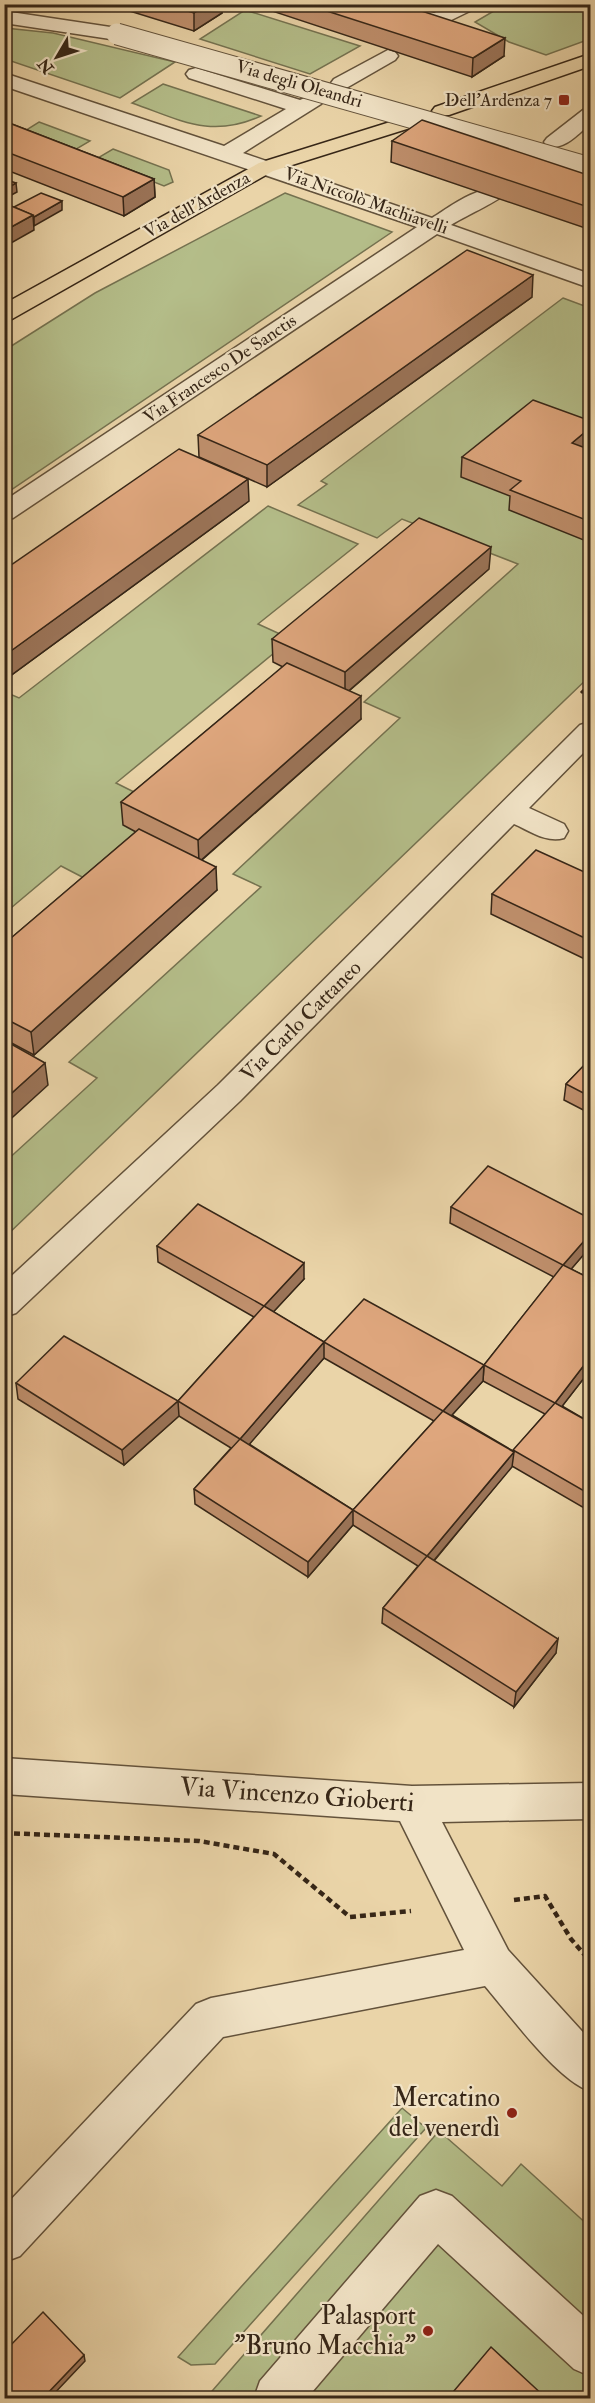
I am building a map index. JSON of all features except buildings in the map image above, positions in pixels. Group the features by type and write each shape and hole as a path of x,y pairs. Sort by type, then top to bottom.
{"main road":[{"path":"442,111 591,60"},
{"name":"Via dell'Ardenza","path":"4,314 266,167 403,124"}],"street":[{"path":"389,4 432,19 441,19 468,4"},
{"name":"Via degli Oleandri","path":"4,17 117,34 591,168"},
{"path":"341,83 388,56"},
{"path":"196,74 309,103 226,154"},
{"name":"Via Niccolò Machiavelli","path":"4,79 436,225 591,281"},
{"path":"554,142 591,114"},
{"name":"Via Francesco De Sanctis","path":"4,513 478,197"},
{"name":"Via Carlo Cattaneo","path":"4,1304 229,1093 591,731"},
{"path":"511,811 554,831"},
{"name":"Via Vincenzo Gioberti","path":"4,1776 412,1804 591,1801"},
{"path":"412,1804 493,1964 551,2031 591,2070"},
{"path":"4,2240 211,2019 493,1964"},
{"path":"277,2398 436,2212 591,2353"}],"path":[{"path":"4,1833 199,1841 274,1854 350,1917 369,1916"},
{"path":"545,1896 559,1922 582,1953 591,1961"}],"green space":[{"path":"504,5 590,5 590,39 546,55 509,42 475,22"},
{"path":"245,10 360,46 310,74 200,39"},
{"path":"5,28 53,33 175,62 120,98 5,59"},
{"path":"163,84 261,116 243,123 211,126 181,121 132,103"},
{"path":"39,122 90,141 73,151 23,132"},
{"path":"113,149 169,170 173,182 164,186 96,159"},
{"path":"285,193 392,232 5,494 5,350 95,293"},
{"path":"563,298 590,308 590,676 5,1237 5,1162 97,1078 69,1062 261,887 233,874 400,718 364,702 518,564 402,519 377,538 298,505 327,484 321,481"},
{"path":"268,506 358,544 258,624 291,639 116,783 170,810 88,880 61,866 5,913 5,692 19,698"},
{"path":"402,2108 426,2128 215,2364 191,2365 178,2357"},
{"name":"Palasport \"Bruno Macchia\"","path":"439,2131 502,2186 521,2164 590,2227 590,2398 206,2398"}],"place":[{"name":"Dell’Ardenza 7","path":"564,100"},
{"name":"Mercatino del venerdì","path":"512,2113"},
{"name":"Palasport \"Bruno Macchia\"","path":"428,2331"}]}
